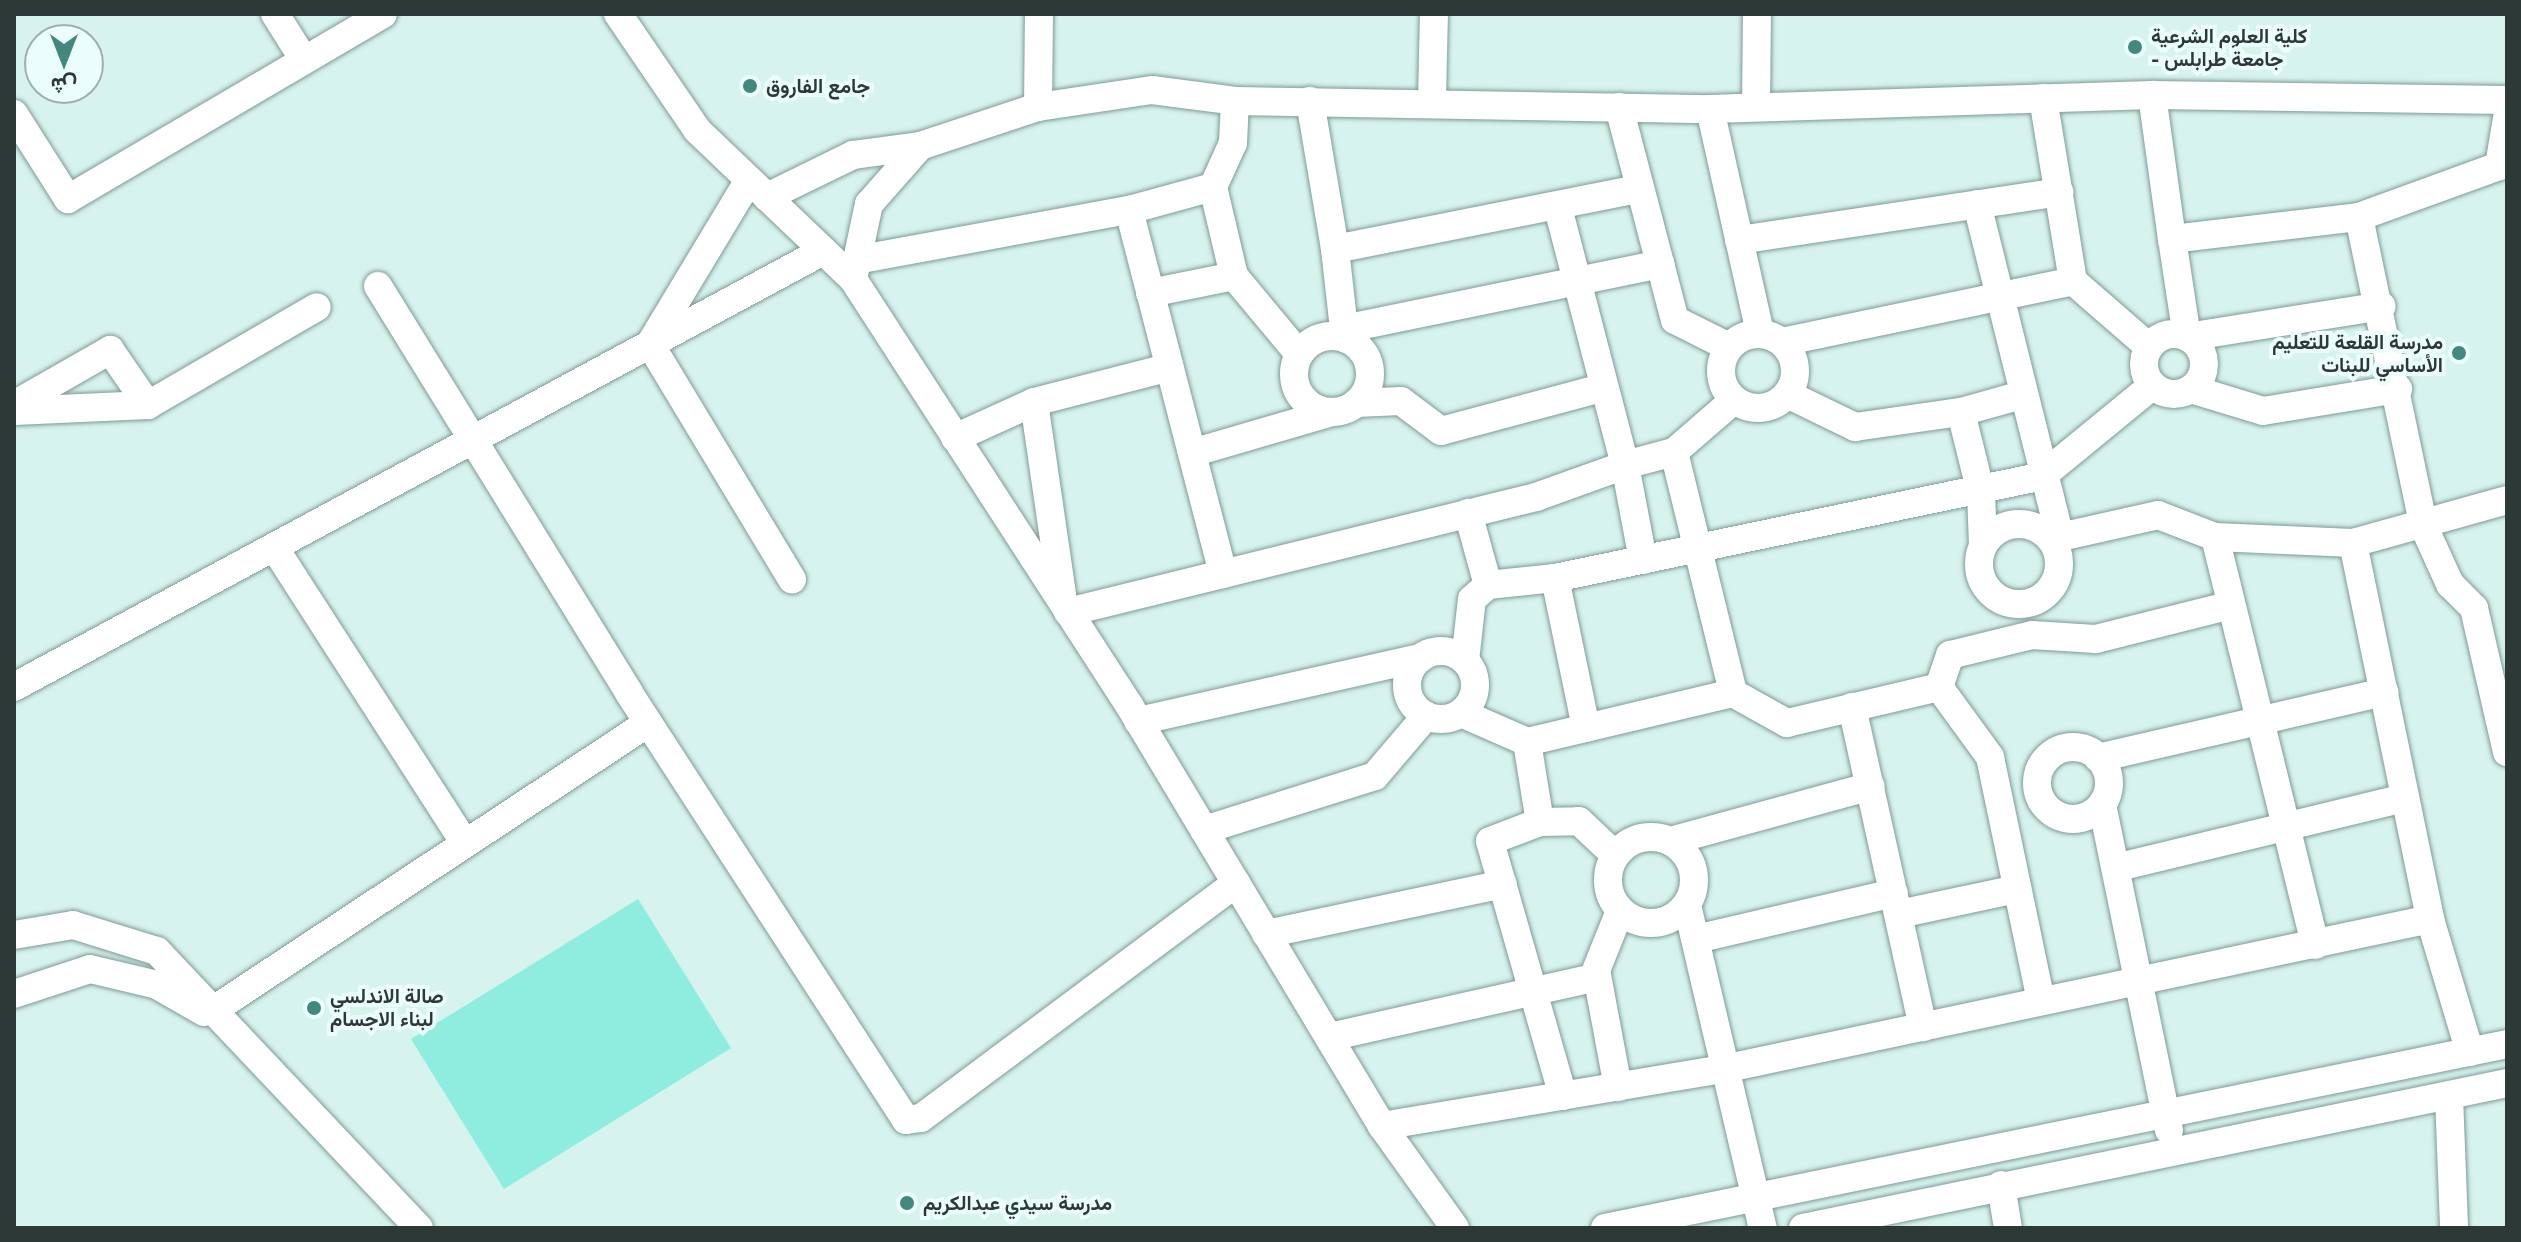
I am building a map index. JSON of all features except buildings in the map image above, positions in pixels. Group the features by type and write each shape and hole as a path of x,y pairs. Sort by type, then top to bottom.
{"street":[{"path":"275,14 304,60"},
{"path":"14,114 68,199 383,14"},
{"path":"618,14 697,130 823,251 854,270 955,438 1138,721 1382,1126 1455,1228"},
{"path":"1038,107 1039,14"},
{"path":"1432,100 1434,14"},
{"path":"1756,106 1757,14"},
{"path":"650,344 758,188 853,155 920,146 1038,107 1152,90 1235,101 1432,100 1710,109 2152,95 2507,100"},
{"path":"2152,95 2187,337 2204,361 2191,389"},
{"path":"2043,98 2073,281 2149,347"},
{"path":"1235,101 1233,143 1213,187 1234,276 1299,354 1299,392 1344,407"},
{"path":"1310,101 1335,249 1345,334 1370,367 1344,407"},
{"path":"1619,107 1639,189 1680,326 1729,347 2073,281"},
{"path":"1710,109 1739,240 1771,337 1796,373 1787,394 1756,408 1734,400 1721,380 1729,347"},
{"path":"2172,239 2359,217 2499,166 2507,118"},
{"path":"854,270 869,204 920,146"},
{"path":"854,270 1129,210 1213,187"},
{"path":"1335,249 1639,189"},
{"path":"1739,240 2059,192"},
{"path":"1961,412 1981,493 1983,545 1978,568 1987,589 2005,602 2028,604 2048,592 2059,572 2055,538 1977,204"},
{"path":"1558,207 1601,388 1625,465 1643,560"},
{"path":"1129,210 1223,574"},
{"path":"2359,217 2382,306 2424,527 2450,584 2474,608 2507,752"},
{"path":"14,687 823,251"},
{"path":"1299,354 1319,338 1660,264"},
{"path":"1150,293 1234,276"},
{"path":"378,286 648,723 906,1120 921,1118 1236,883"},
{"path":"2382,306 2187,337 2166,335 2149,347 2143,367 2152,386 2171,395 2191,389 2263,411 2398,389"},
{"path":"14,408 148,405 317,307"},
{"path":"650,344 792,579"},
{"path":"14,408 110,350 148,405"},
{"path":"955,438 1034,402 1170,367"},
{"path":"1461,713 1474,694 1465,661 1472,599 1488,585 1555,578 1697,546 1981,493 2042,476 2152,386"},
{"path":"1192,453 1344,407 1401,401 1441,431 1601,388"},
{"path":"1787,394 1855,427 1961,412 2022,395"},
{"path":"1066,609 1223,574 1468,513 1674,452 1734,400"},
{"path":"1034,402 1066,609"},
{"path":"1674,452 1733,693"},
{"path":"1983,545 2009,525 2032,526 2055,538 2158,515 2215,537 2353,543 2424,527 2442,513 2507,500"},
{"path":"1468,513 1488,585"},
{"path":"2215,537 2315,945"},
{"path":"2353,543 2430,919 2470,1052"},
{"path":"274,547 465,843"},
{"path":"1555,578 1586,728"},
{"path":"2028,604 2032,635"},
{"path":"1939,687 1949,656 2032,635 2096,639 2231,605"},
{"path":"1138,721 1444,652 1465,661"},
{"path":"1421,658 1407,688 1426,716"},
{"path":"1204,830 1375,776 1426,716 1461,713 1527,742 1733,693 1787,723 1939,687"},
{"path":"1939,687 1990,757 2041,1001"},
{"path":"2102,804 2085,817 2063,818 2044,805 2037,784 2043,763 2063,749 2098,758 2384,692"},
{"path":"1852,707 1923,1027"},
{"path":"218,1007 648,723"},
{"path":"1527,742 1540,822"},
{"path":"2098,758 2108,780 2102,804 2119,867 2174,1151"},
{"path":"1618,1087 1597,975 1620,911 1607,884 1615,855 1640,838 1670,841 1871,786"},
{"path":"2119,867 2405,798"},
{"path":"1563,1096 1491,837 1540,822 1587,823 1615,855"},
{"path":"1670,841 1695,876 1687,905 1728,1068 1763,1228"},
{"path":"1266,934 1503,884"},
{"path":"1696,939 1896,904 2017,889"},
{"path":"1620,911 1663,922 1687,905"},
{"path":"1382,1126 1728,1068 2430,919"},
{"path":"14,935 73,925 114,932 157,951 218,1007 419,1228"},
{"path":"14,994 90,969 157,985 242,1034"},
{"path":"1329,1037 1597,975"},
{"path":"1605,1228 1756,1194 2507,1044"},
{"path":"1803,1228 2507,1083"},
{"path":"2449,1096 2454,1228"},
{"path":"2001,1185 2008,1228"}],"green space":[{"path":"638,899 731,1048 504,1189 411,1039"}],"place":[{"name":"كلية العلوم الشرعية - جامعة طرابلس","path":"2135,47"},
{"name":"جامع الفاروق","path":"750,86"},
{"name":"مدرسة القلعة للتعليم الأساسي للبنات","path":"2459,353"},
{"name":"صالة الاندلسي لبناء الاجسام","path":"314,1008"},
{"name":"مدرسة سيدي عبدالكريم","path":"907,1203"}]}
